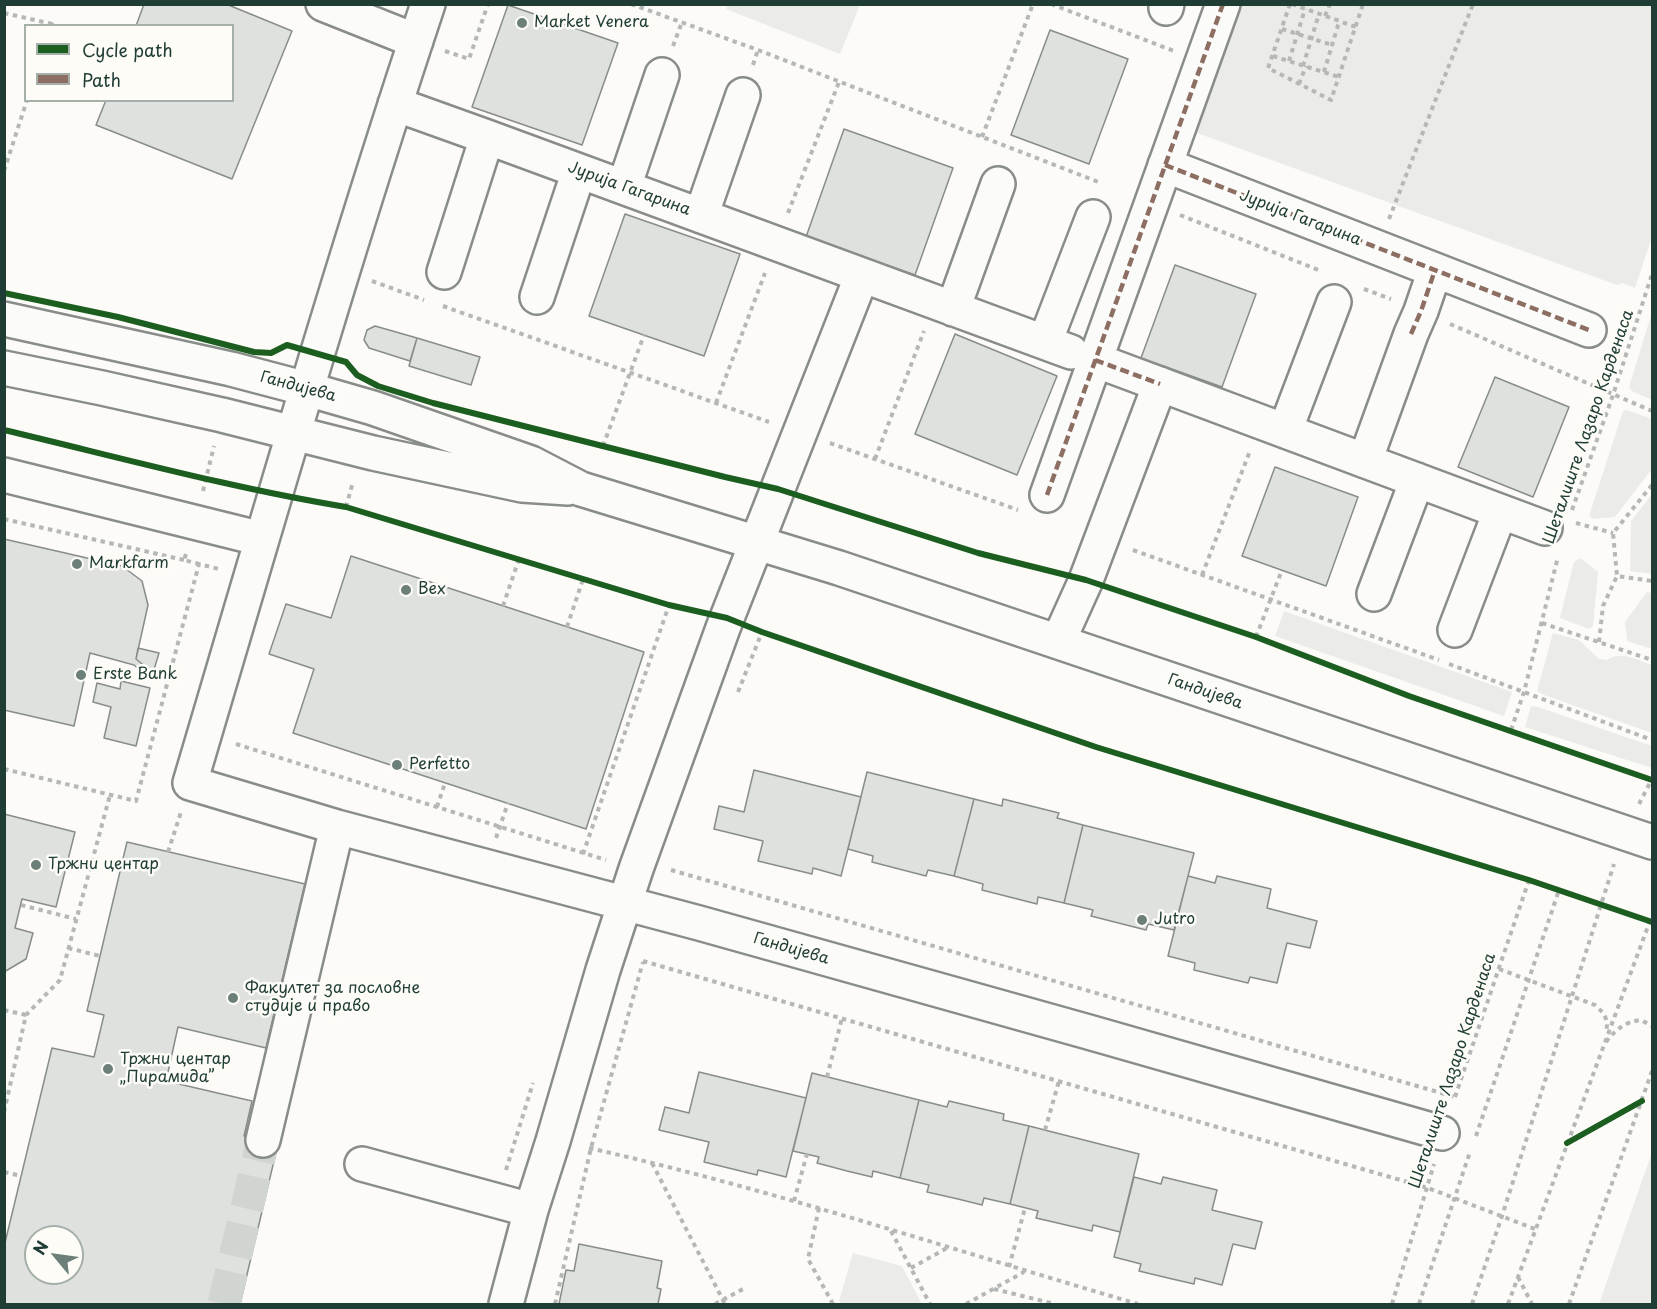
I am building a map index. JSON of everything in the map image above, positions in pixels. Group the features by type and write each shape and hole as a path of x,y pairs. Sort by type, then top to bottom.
{"street":[{"path":"323,4 416,41"},
{"path":"190,783 343,271 428,4"},
{"path":"1070,352 1152,204 1223,4"},
{"path":"624,187 662,75"},
{"path":"701,216 743,94"},
{"name":"Јурија Гагарина","path":"395,104 488,136 1160,384 1557,535"},
{"path":"444,272 488,136"},
{"name":"Јурија Гагарина","path":"1166,165 1589,330"},
{"path":"537,297 579,171"},
{"path":"944,305 998,184"},
{"path":"1035,503 1070,352 1093,217"},
{"path":"1365,461 1435,270"},
{"path":"506,1305 531,1210 636,868 727,618 862,275"},
{"path":"1273,427 1348,295"},
{"name":"Гандијева","path":"4,319 231,369 374,408 531,463 581,489 839,568 1653,842"},
{"name":"Гандијева","path":"4,368 222,415 373,453 522,485 581,489"},
{"path":"1058,642 1086,580 1160,384"},
{"path":"4,475 262,539"},
{"path":"1374,594 1417,480"},
{"path":"1455,630 1500,512"},
{"name":"Гандијева","path":"190,783 337,827 624,903 1092,1033 1442,1134"},
{"path":"263,1140 337,827"},
{"path":"362,1164 531,1210"}],"path":[{"path":"469,59 488,4"},
{"path":"631,4 758,50 1105,185"},
{"path":"982,137 1032,4"},
{"path":"1051,4 1203,62"},
{"path":"1356,27 1291,4 1268,68 1331,100 1356,27 1363,4"},
{"path":"1325,16 1330,4"},
{"path":"1378,248 1473,4"},
{"path":"1289,61 1305,9"},
{"path":"4,13 52,24"},
{"path":"1299,84 1319,14"},
{"path":"1323,72 1339,22"},
{"path":"1282,29 1332,45"},
{"path":"1273,56 1339,77"},
{"path":"4,171 26,102"},
{"path":"1152,204 1322,272"},
{"path":"343,271 875,459 1035,503"},
{"path":"1348,295 1421,311 1653,411"},
{"path":"875,459 944,305"},
{"path":"603,446 644,335"},
{"path":"184,560 222,415"},
{"path":"1202,575 1273,427"},
{"path":"592,443 614,449"},
{"path":"194,476 217,482"},
{"path":"1599,642 1603,606 1617,576 1613,532 1653,485"},
{"path":"334,505 357,510"},
{"path":"4,519 251,577"},
{"path":"1557,535 1613,532"},
{"path":"1101,539 1271,599 1653,741"},
{"path":"503,606 518,559 529,562"},
{"path":"4,770 136,801 199,564"},
{"path":"1256,637 1282,570"},
{"path":"1617,576 1653,580"},
{"path":"575,577 594,582"},
{"path":"567,627 583,579"},
{"path":"658,602 727,618 773,636"},
{"path":"583,854 669,605"},
{"path":"1542,623 1653,660"},
{"path":"735,698 762,632"},
{"path":"1245,634 1267,642"},
{"path":"1500,727 1522,734"},
{"path":"233,743 583,854 636,868"},
{"path":"1641,776 1653,780"},
{"path":"168,852 190,783"},
{"path":"436,807 445,783"},
{"path":"4,1112 26,1015 60,980 110,795"},
{"path":"674,859 670,870 1455,1097"},
{"path":"1518,877 1539,884"},
{"path":"1549,887 1570,894"},
{"path":"1419,1305 1559,890"},
{"path":"1591,901 1611,908"},
{"path":"1472,1305 1602,904"},
{"path":"21,905 76,919"},
{"path":"555,1305 591,1148 656,912"},
{"path":"1508,1305 1652,921 1641,918"},
{"path":"68,948 100,956"},
{"path":"643,961 1428,1188 1535,1229"},
{"path":"1499,969 1595,1005 1607,1018 1608,1026 1604,1045"},
{"path":"4,1010 26,1015"},
{"path":"827,1077 842,1018"},
{"path":"1604,1045 1624,1024 1641,1020 1653,1026"},
{"path":"1569,1305 1653,1071"},
{"path":"1045,1130 1059,1081"},
{"path":"1567,1143 1642,1101"},
{"path":"553,1141 652,1163 819,1208 1138,1305"},
{"path":"794,1201 807,1154"},
{"path":"652,1163 724,1303"},
{"path":"4,1172 22,1176"},
{"path":"819,1208 808,1259 833,1305"},
{"path":"1009,1267 1025,1208"},
{"path":"891,1230 930,1305"},
{"path":"911,1268 948,1248"},
{"path":"966,1305 1025,1271"},
{"path":"1518,1277 1532,1305"},
{"path":"715,1305 724,1303 743,1289"},
{"path":"993,1289 1055,1305"}],"shaded area":[{"path":"728,4 860,5 840,54 726,9"},
{"path":"1238,5 1652,5 1652,237 1635,288 1622,283 1617,285 1194,132"},
{"path":"1652,312 1652,400 1632,391 1629,387"},
{"path":"1627,410 1652,419 1652,469 1615,517 1593,519 1589,516 1623,411"},
{"path":"1652,494 1652,574 1630,571 1631,521"},
{"path":"1580,558 1598,572 1593,626 1589,629 1560,618 1574,562"},
{"path":"1647,592 1652,593 1652,649 1627,641 1625,622"},
{"path":"1284,611 1512,692 1504,716 1275,636"},
{"path":"1553,633 1579,640 1599,659 1607,660 1623,656 1652,665 1652,733 1537,691"},
{"path":"1531,706 1652,746 1652,768 1525,727"},
{"path":"1652,1152 1652,1304 1599,1304"},
{"path":"853,1253 902,1266 922,1304 841,1304 839,1301"}],"building":[{"path":"144,4 226,4 292,31 232,179 96,125 105,102 234,102 234,24 137,24"},
{"path":"508,5 618,43 582,145 472,107"},
{"path":"1050,30 1128,59 1089,164 1011,135"},
{"path":"844,129 953,168 915,275 806,237"},
{"path":"625,214 740,254 704,356 589,316"},
{"path":"1175,265 1256,294 1222,387 1141,358"},
{"path":"375,326 417,338 410,361 369,348 364,340 367,330"},
{"path":"955,334 1057,376 1017,475 915,434"},
{"path":"417,338 480,357 471,385 409,366"},
{"path":"1495,377 1569,407 1533,497 1458,467"},
{"path":"1275,467 1358,497 1326,586 1242,556"},
{"path":"4,539 122,566 142,581 148,605 136,659 153,673 149,678 134,665 90,653 74,726 4,710"},
{"path":"351,556 644,652 586,829 293,733 314,669 269,654 286,604 331,618"},
{"path":"138,648 159,653 153,673 136,659"},
{"path":"121,681 150,688 136,746 104,738 111,707 93,702 97,683 120,689"},
{"path":"754,770 861,797 841,876 813,868 812,874 758,861 763,841 714,829 719,806 744,812"},
{"path":"867,772 974,799 954,876 928,870 926,876 872,862 873,856 848,849"},
{"path":"974,799 1002,806 1003,799 1059,813 1057,818 1083,825 1064,903 1038,897 1037,904 982,890 983,884 954,876"},
{"name":"Тржни центар","path":"4,814 75,832 56,907 22,899 15,928 33,933 26,959 4,972"},
{"path":"1083,825 1194,853 1174,930 1148,924 1146,930 1091,916 1093,910 1064,903"},
{"name":"Тржни центар „Пирамида”","path":"127,842 305,884 266,1048 178,1027 166,1081 252,1101 244,1136 278,1144 240,1304 4,1304 4,1247 52,1048 94,1057 104,1015 87,1011"},
{"path":"1188,876 1215,883 1217,876 1271,889 1267,908 1317,921 1310,948 1287,943 1277,983 1250,977 1248,983 1194,970 1195,963 1168,956"},
{"path":"699,1072 806,1098 786,1177 758,1170 757,1175 704,1162 709,1142 659,1130 665,1107 689,1113"},
{"path":"812,1073 919,1100 900,1178 873,1171 872,1177 847,1171 817,1163 819,1157 793,1151"},
{"path":"919,1100 947,1107 949,1101 1004,1114 1003,1120 1029,1126 1010,1204 984,1198 982,1205 927,1192 929,1185 900,1178"},
{"path":"1029,1126 1139,1154 1120,1232 1093,1225 1092,1231 1036,1218 1038,1211 1010,1204"},
{"path":"1134,1177 1161,1184 1163,1177 1217,1190 1212,1210 1262,1222 1255,1249 1233,1244 1222,1285 1195,1278 1194,1284 1139,1271 1141,1264 1114,1257"},
{"path":"579,1244 662,1261 657,1288 661,1289 658,1304 559,1304 566,1270 574,1271"}],"tunnel":[{"path":"224,1304 263,1140"}],"marked path":[{"path":"1047,495 1223,4"},
{"path":"1165,165 1589,330"},
{"path":"1411,334 1435,270"},
{"path":"1095,360 1160,384"}],"cycle path":[{"path":"4,293 118,317 254,352 271,353 287,345 346,362 357,375 378,386 433,403 778,489 978,553 1086,580 1256,637 1409,696 1652,780"},
{"path":"4,430 217,481 346,507 669,605 727,618 1096,747 1529,880 1652,922"},
{"path":"1567,1143 1642,1101"}],"place":[{"name":"Market Venera","path":"522,23"},
{"name":"Markfarm","path":"77,564"},
{"name":"Bex","path":"406,590"},
{"name":"Erste Bank","path":"81,675"},
{"name":"Perfetto","path":"397,765"},
{"name":"Тржни центар","path":"36,865"},
{"name":"Jutro","path":"1142,920"},
{"name":"Факултет за пословне студије и право","path":"233,998"},
{"name":"Тржни центар „Пирамида”","path":"108,1069"}]}
